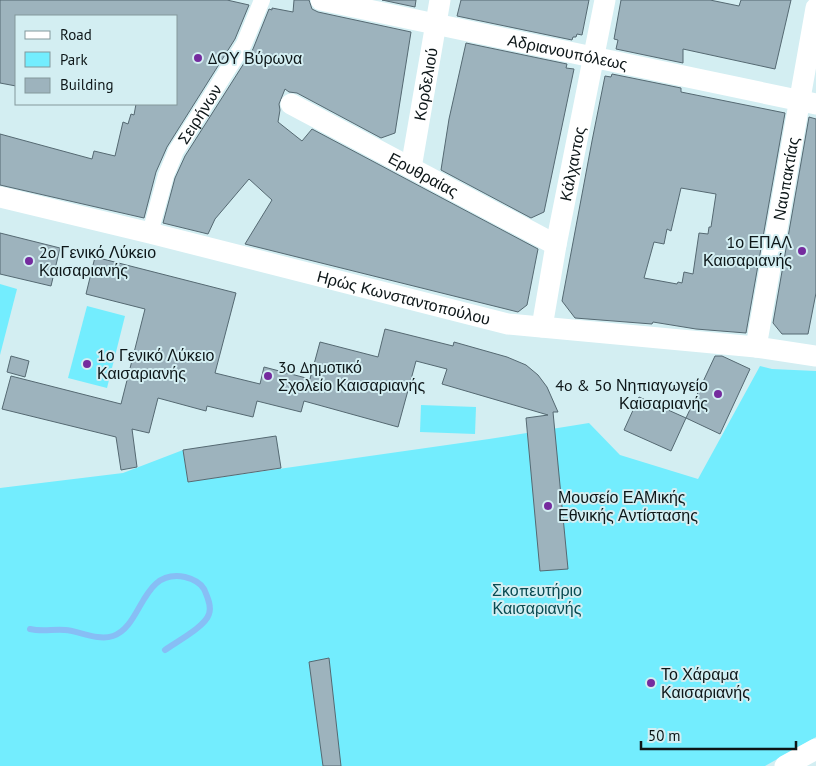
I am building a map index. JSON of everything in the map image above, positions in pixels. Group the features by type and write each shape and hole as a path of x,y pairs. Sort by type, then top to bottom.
{"street":[{"name":"Σειρήνων","path":"150,233 166,175 176,151 224,64 244,44 262,0"},
{"name":"Αδριανουπόλεως","path":"321,0 807,102"},
{"name":"Κορδελιού","path":"411,168 440,0"},
{"name":"Κάλχαντος","path":"542,327 556,245 605,0"},
{"name":"Ναυπακτίας","path":"756,347 807,102 816,8"},
{"name":"Ερυθραίας","path":"291,104 556,245"},
{"name":"Ηρώς Κωνσταντοπούλου","path":"0,197 508,324 756,347 816,356"},
{"path":"791,765 816,749"}],"green space":[{"path":"0,284 17,289 0,355"},
{"path":"87,306 125,316 107,388 68,378"},
{"name":"Σκοπευτήριο Καισαριανής","path":"760,366 772,369 816,371 816,737 765,766 0,766 0,488 123,473 183,450 188,482 589,423 620,455 698,479"},
{"path":"421,405 476,407 475,434 420,432"}],"building":[{"path":"0,0 227,0 249,5 235,39 167,147 156,172 144,218 0,185 0,134 92,159 94,151 115,156 123,122 128,124 131,114 134,115 136,105 178,105 178,15 15,15 15,86 0,83"},
{"path":"294,0 309,0 312,9 318,12 411,32 395,133 381,138 297,93 289,92 285,89 279,104 278,122 302,141 312,129 538,249 527,305 518,312 245,244 272,200 249,179 215,219 208,234 163,223 175,178 185,156 253,49 269,9 293,12"},
{"path":"382,0 416,0 415,7"},
{"path":"461,0 589,0 582,35 577,34 572,40 457,16"},
{"path":"621,0 710,0 739,6 741,0 791,0 775,69 683,49 683,63 616,49 618,40 614,39"},
{"path":"466,43 567,64 566,68 574,69 544,212 531,218 441,170 449,119"},
{"path":"612,74 681,88 681,92 785,113 746,333 696,329 653,322 652,324 575,318 562,301 605,76 611,77","holes":["681,188 716,194 711,227 709,227 708,234 699,233 693,274 684,272 682,283 678,282 677,284 644,278 654,242 664,244 667,229 671,231"]},
{"path":"809,117 816,119 816,293 808,334 782,334 773,323"},
{"name":"2o Γενικό Λύκειο Καισαριανής","path":"0,233 60,248 51,286 0,274"},
{"path":"95,257 236,293 215,373 260,384 264,367 310,379 320,342 378,357 385,329 453,346 454,342 507,357 526,365 538,375 547,387 558,412 553,412 568,569 540,571 526,418 548,415 442,384 447,369 416,361 398,427 304,401 301,412 257,401 253,417 207,406 206,411 158,398 149,433 132,429 137,467 121,470 116,437 2,409 11,376 121,404 145,309 86,294"},
{"path":"11,356 29,361 25,377 7,372"},
{"name":"4o & 5ο Νηπιαγωγείο Καισαριανής","path":"715,356 722,356 750,369 720,434 686,418"},
{"name":"4o & 5ο Νηπιαγωγείο Καισαριανής","path":"639,397 686,418 671,451 624,430"},
{"path":"276,436 281,468 188,482 183,450"},
{"path":"329,658 341,766 323,766 309,662"}],"waterway":[{"path":"30,629 65,630 95,637 113,636 123,630 131,621 144,599 159,581 171,577 185,577 198,583 204,589 210,604 210,611 202,624 165,650"}],"place":[{"name":"ΔΟΥ Βύρωνα","path":"198,58"},
{"name":"1ο ΕΠΑΛ Καισαριανής","path":"802,251"},
{"name":"2o Γενικό Λύκειο Καισαριανής","path":"29,261"},
{"name":"1ο Γενικό Λύκειο Καισαριανής","path":"87,364"},
{"name":"3ο Δημοτικό Σχολείο Καισαριανής","path":"268,376"},
{"name":"4o & 5ο Νηπιαγωγείο Καισαριανής","path":"718,394"},
{"name":"Μουσείο ΕΑΜικής Εθνικής Αντίστασης","path":"548,506"},
{"name":"Το Χάραμα Καισαριανής","path":"651,683"}]}
